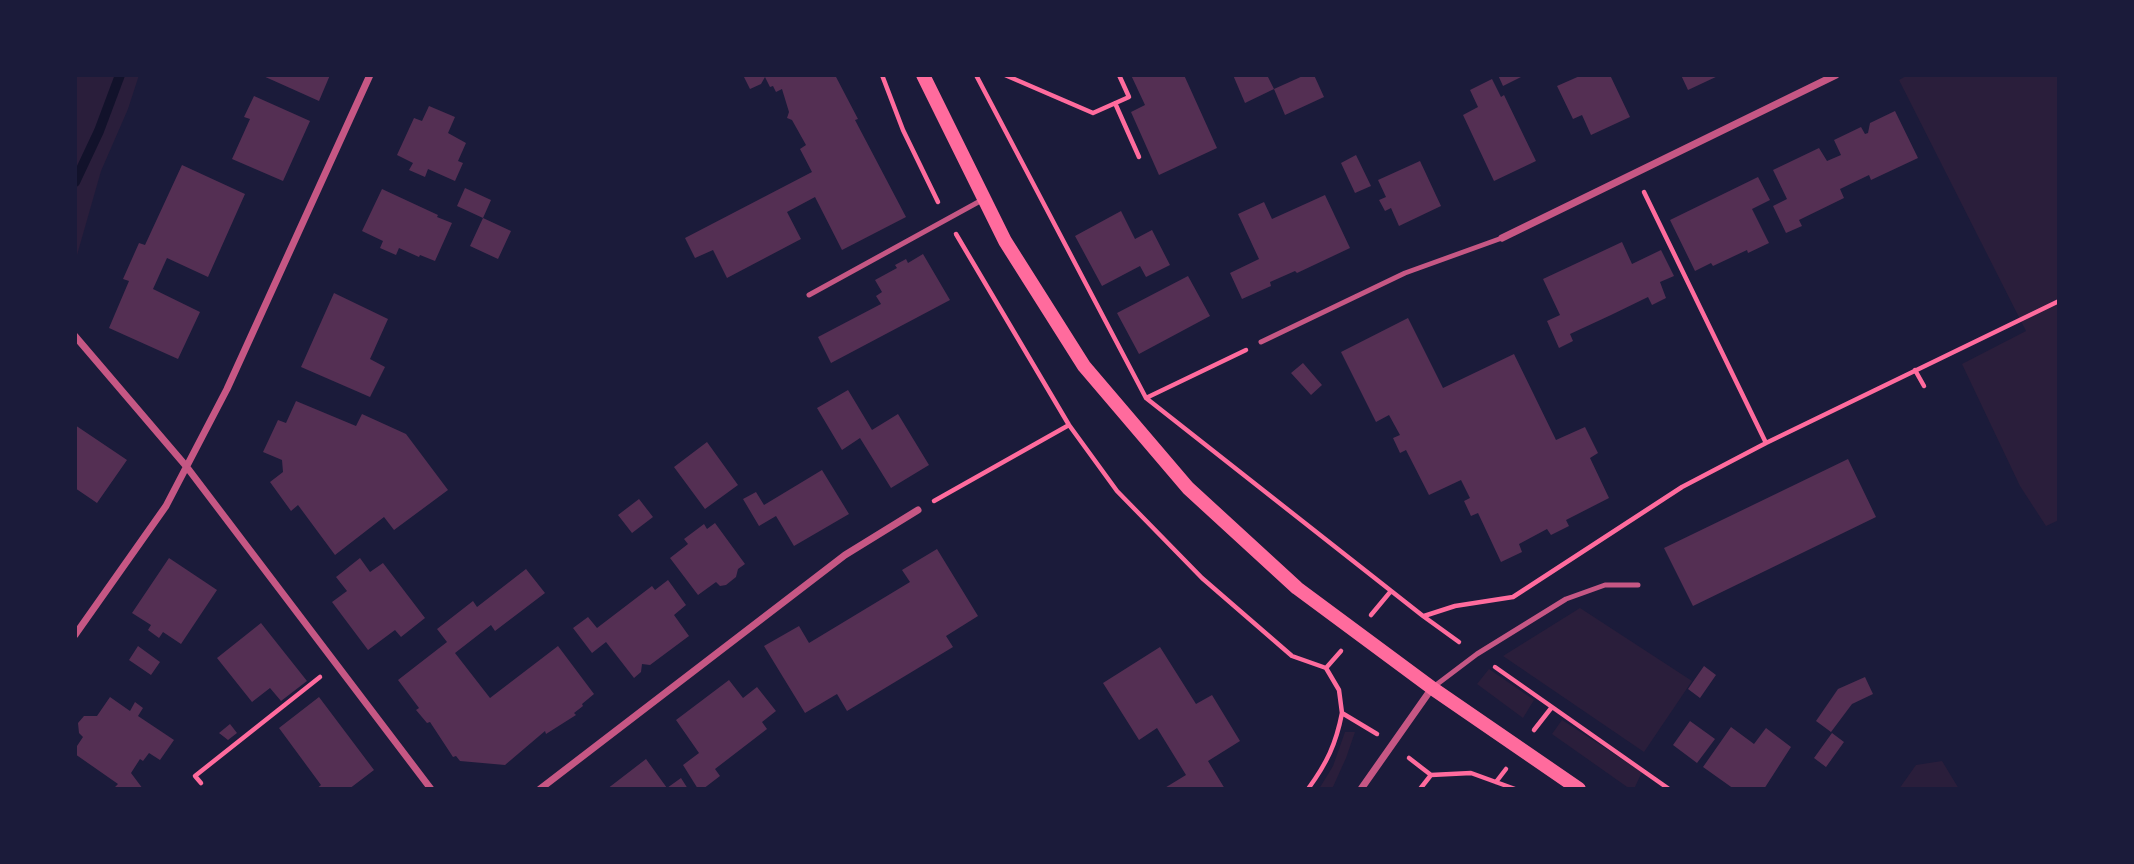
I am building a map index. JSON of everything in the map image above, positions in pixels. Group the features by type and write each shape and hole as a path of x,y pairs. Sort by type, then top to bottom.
{"main road":[{"path":"923,75 1005,241 1084,366 1188,488 1297,588 1433,688 1579,789"}],"street":[{"path":"75,635 166,506 227,389 370,75"},
{"path":"1502,238 1836,75"},
{"path":"75,336 186,466 431,789"},
{"path":"540,789 845,555 918,510"},
{"path":"1361,789 1433,688"}],"lane":[{"path":"809,295 984,198"},
{"path":"1261,342 1405,273 1502,238"},
{"path":"1433,688 1477,654 1566,599 1605,585 1638,585"}],"path":[{"path":"882,75 926,180 948,219 1069,425 1117,491 1202,578 1292,656 1326,668 1334,677 1342,712 1337,736 1326,765 1308,789"},
{"path":"976,75 1146,398 1423,616 1669,789"},
{"path":"1005,75 1093,113 1129,97 1119,75"},
{"path":"1115,103 1139,157"},
{"path":"1635,173 1766,443"},
{"path":"1423,616 1455,606 1513,597 1682,487 1766,443 2059,301"},
{"path":"1146,398 1261,342"},
{"path":"1915,370 1924,386"},
{"path":"918,510 1069,425"},
{"path":"201,783 195,776 337,664"},
{"path":"1342,712 1391,744 1431,775 1471,773 1515,789"},
{"path":"1420,789 1431,775"}],"shaded area":[{"path":"75,75 139,75 128,109 101,171 75,262"},
{"path":"1908,75 2059,75 2059,520 2046,526 2020,486 1962,364 2026,331 1899,80"},
{"path":"1580,608 1692,681 1644,752 1503,656"},
{"path":"1489,669 1534,700 1523,718 1477,684"},
{"path":"1562,720 1642,772 1634,789 1630,789 1552,734"},
{"path":"1345,732 1355,732 1332,789 1319,789 1333,766"},
{"path":"1942,761 1959,789 1899,789 1916,765"}],"building":[{"path":"261,75 330,75 319,101"},
{"path":"743,75 835,75 858,119 855,120 906,217 842,250 815,197 787,212 801,239 727,278 713,250 695,258 685,238 812,172 800,149 806,145 792,120 787,118 789,112 782,89 776,92 765,77 761,84 750,89"},
{"path":"1131,75 1184,75 1217,148 1159,175 1131,112 1145,105"},
{"path":"1233,75 1267,75 1274,89 1245,103"},
{"path":"1305,75 1314,75 1324,97 1285,115 1274,89"},
{"path":"1498,75 1525,75 1503,86"},
{"path":"1582,75 1610,75 1630,117 1591,135 1582,115 1573,119 1557,86"},
{"path":"1681,75 1720,75 1688,90"},
{"path":"1492,79 1501,97 1504,95 1536,161 1494,181 1463,115 1478,107 1470,90"},
{"path":"254,96 310,121 283,181 232,159 250,119 244,117"},
{"path":"429,106 455,117 448,133 466,143 458,161 463,163 455,181 428,169 425,177 409,170 413,163 397,155 414,118 422,121"},
{"path":"1895,111 1918,158 1871,180 1869,175 1840,189 1844,198 1799,220 1802,226 1786,233 1773,206 1787,199 1773,170 1819,148 1827,161 1841,155 1834,140 1861,127 1865,134 1868,133 1870,123"},
{"path":"1356,155 1371,186 1355,193 1341,163"},
{"path":"1420,161 1441,206 1399,226 1391,208 1385,211 1379,200 1386,197 1378,180"},
{"path":"182,165 245,194 208,277 167,258 153,289 200,312 178,359 109,328 129,281 123,279 139,243 145,245"},
{"path":"1758,177 1770,200 1752,209 1769,243 1695,271 1670,220"},
{"path":"465,188 491,200 483,218 457,206"},
{"path":"382,189 452,223 435,261 399,248 396,255 380,248 383,241 362,231"},
{"path":"1325,195 1350,248 1297,273 1295,271 1270,282 1271,286 1242,299 1230,273 1259,259 1238,214 1264,202 1272,219"},
{"path":"1121,211 1135,239 1152,230 1170,265 1146,277 1140,266 1102,286 1075,236"},
{"path":"483,218 511,231 498,259 470,246"},
{"path":"1622,242 1632,264 1661,250 1674,276 1660,282 1666,298 1652,305 1648,297 1570,334 1573,341 1559,348 1547,321 1560,315 1543,279"},
{"path":"923,254 950,300 831,363 818,337 881,304 876,296 882,292 875,280 897,268 895,265 906,259 908,263"},
{"path":"1188,276 1210,316 1139,354 1117,313"},
{"path":"334,293 388,319 370,359 385,367 370,397 301,367"},
{"path":"1408,318 1443,388 1514,354 1556,440 1585,427 1598,453 1590,458 1609,498 1566,520 1569,526 1551,535 1547,529 1519,544 1522,552 1501,562 1478,513 1471,516 1464,501 1470,498 1461,480 1429,495 1406,450 1400,453 1393,438 1400,435 1389,415 1376,422 1341,352"},
{"path":"1303,363 1322,385 1311,395 1291,373"},
{"path":"848,390 872,430 898,414 929,465 891,488 860,438 842,450 817,408"},
{"path":"296,401 356,426 362,414 406,434 448,490 394,530 384,517 335,555 298,505 291,511 270,482 283,472 282,460 263,452 278,420 286,423"},
{"path":"75,425 127,460 97,503 75,488"},
{"path":"707,442 738,485 705,509 674,467"},
{"path":"1848,459 1876,517 1693,606 1664,548"},
{"path":"822,470 849,514 794,546 776,516 759,526 743,499 756,492 764,505"},
{"path":"639,499 653,517 632,533 618,515"},
{"path":"715,523 745,564 726,585 720,586 716,582 698,595 670,558 688,544 684,539 704,524 707,529"},
{"path":"937,549 978,616 946,636 953,647 847,711 837,694 805,713 764,646 799,626 809,643 910,582 902,570"},
{"path":"169,558 217,590 181,644 163,632 159,638 148,630 151,625 132,613"},
{"path":"360,558 370,572 383,563 425,618 401,637 395,630 368,650 332,602 347,591 336,577"},
{"path":"526,569 545,593 495,631 491,625 455,653 490,698 558,646 594,694 574,713 576,715 546,734 545,731 505,765 460,761 456,756 453,757 430,722 427,723 416,710 419,708 398,680 447,642 437,629 473,601 477,607"},
{"path":"668,580 686,605 674,615 689,636 650,665 642,664 641,672 634,678 606,642 592,653 573,628 588,617 597,628 652,586 655,590"},
{"path":"261,623 307,681 281,701 270,688 252,702 217,658"},
{"path":"138,646 160,662 151,675 129,660"},
{"path":"1160,647 1196,704 1212,695 1240,741 1208,761 1225,789 1163,789 1186,775 1157,728 1139,740 1103,683"},
{"path":"1704,666 1716,675 1700,698 1688,689"},
{"path":"1865,677 1873,694 1852,704 1831,732 1816,721 1838,689"},
{"path":"729,680 743,698 757,687 776,711 762,722 767,729 715,769 720,776 703,789 698,789 683,765 699,753 676,720"},
{"path":"110,697 130,711 135,702 143,708 138,716 174,740 160,760 149,753 143,761 140,759 131,773 143,789 113,789 118,784 75,754 75,749 83,737 79,733 78,723 84,716 97,716"},
{"path":"319,697 374,770 349,789 316,789 321,785 279,728"},
{"path":"1690,721 1715,739 1697,763 1673,745"},
{"path":"230,724 237,733 228,740 219,733"},
{"path":"1731,727 1754,744 1766,728 1791,747 1764,789 1734,789 1703,767"},
{"path":"1832,733 1844,742 1826,767 1814,758"},
{"path":"646,759 667,788 681,778 688,789 607,789"}],"waterway":[{"path":"75,182 99,131 120,75"}]}
